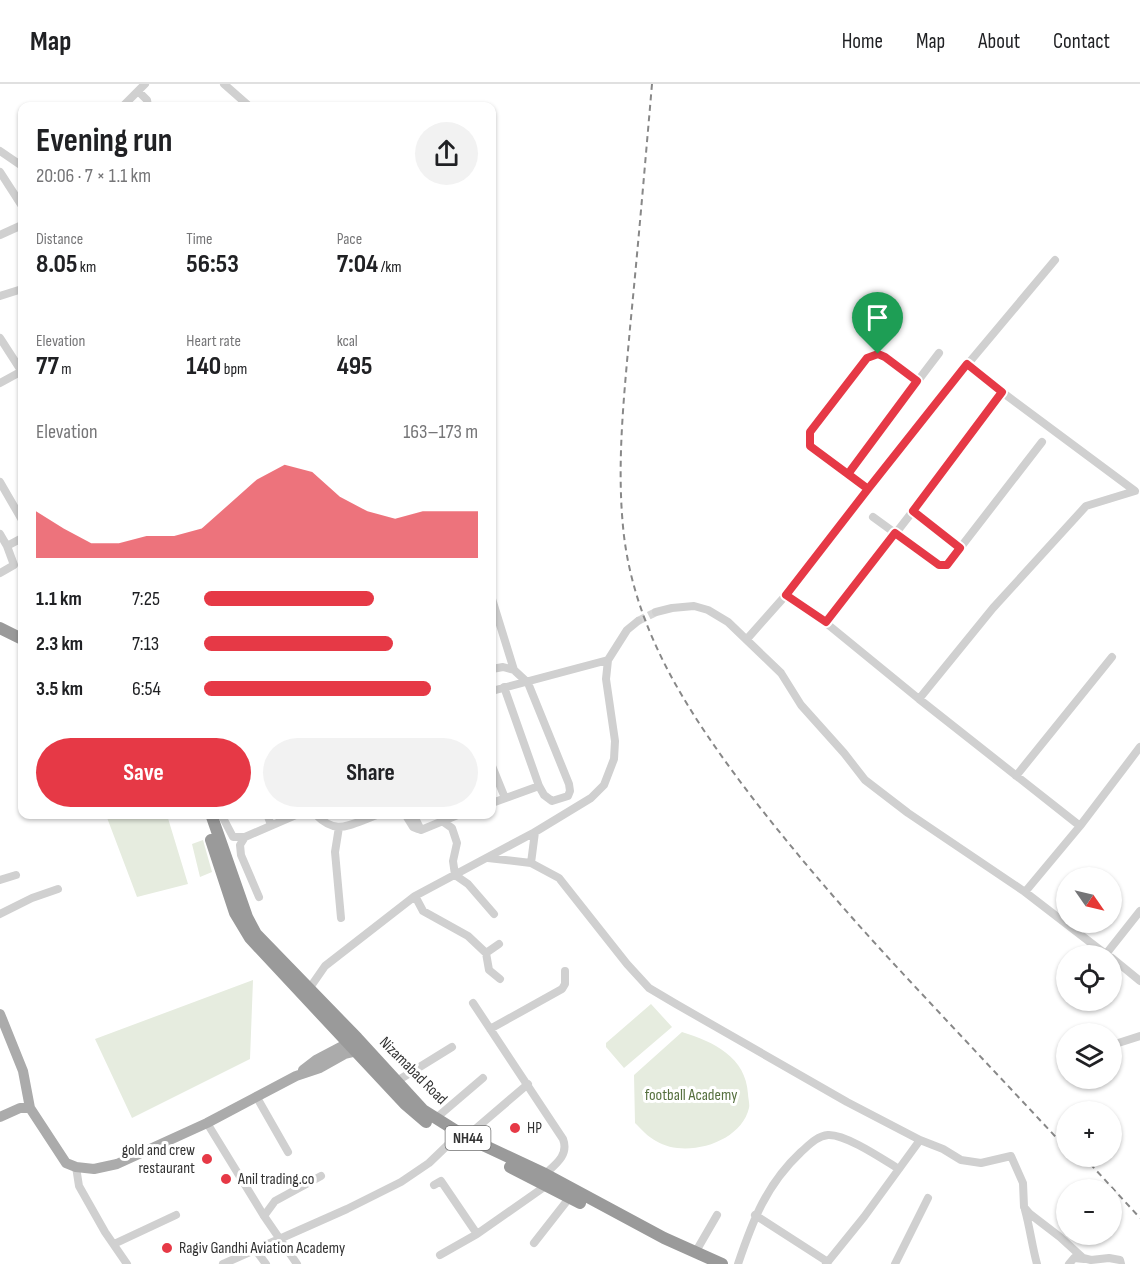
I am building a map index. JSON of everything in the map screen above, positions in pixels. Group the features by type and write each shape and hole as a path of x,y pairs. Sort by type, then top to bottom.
{"highway":[{"path":"0,628 18,637"},
{"path":"0,637 18,644"},
{"name":"Nizamabad Road","path":"204,819 236,913 250,938 261,953 353,1044 418,1116 698,1258"},
{"name":"Nizamabad Road","path":"213,819 247,916 256,934 309,989 353,1044 367,1049 423,1110 460,1138"},
{"name":"Nizamabad Road","path":"546,1180 570,1197 698,1258 722,1264"}],"main road":[{"path":"0,1014 23,1071 29,1104 66,1162 76,1167 103,1168 117,1164 207,1123 296,1076 320,1068 353,1044"},
{"path":"0,1116 29,1104"}],"street":[{"path":"127,102 145,84"},
{"path":"224,84 244,102"},
{"path":"138,91 147,102"},
{"path":"0,151 18,163"},
{"path":"0,172 18,200"},
{"path":"0,236 18,227"},
{"path":"747,639 786,595 967,364 1054,260"},
{"path":"0,296 18,291"},
{"path":"0,338 18,365"},
{"path":"848,474 939,353"},
{"path":"868,489 810,446 810,432 863,363 874,355 885,357 917,381"},
{"path":"967,364 1138,492"},
{"path":"0,383 18,373"},
{"path":"826,622 1002,392"},
{"path":"873,517 939,565 947,565 1042,442"},
{"path":"0,482 18,513"},
{"path":"919,699 993,608 1086,506 1138,492"},
{"path":"913,511 960,548"},
{"path":"0,534 14,565 0,573"},
{"path":"7,546 18,540"},
{"path":"786,595 826,622 1080,826"},
{"path":"656,612 694,606 708,610 728,622 781,673 801,705 865,780 908,813 1025,892 1095,945"},
{"path":"496,612 514,670"},
{"path":"309,989 325,966 415,896 535,832 591,798 603,785 614,759 615,741 606,679 608,660 627,630 638,621"},
{"path":"1016,776 1112,657"},
{"path":"496,690 608,660"},
{"path":"496,668 503,667 514,670 528,683 570,794 552,801 544,795 504,687"},
{"path":"1025,892 1080,826 1140,747"},
{"path":"496,776 505,798"},
{"path":"496,801 539,786"},
{"path":"224,819 233,837 245,837 286,819"},
{"path":"269,819 272,825"},
{"path":"320,819 325,824 344,828 360,819"},
{"path":"408,819 413,827 421,830"},
{"path":"416,819 421,830"},
{"path":"421,830 439,819"},
{"path":"442,819 452,828 457,843 453,861 455,875 468,884 494,914"},
{"path":"339,827 335,852 335,873 341,918"},
{"path":"531,863 535,832"},
{"path":"245,837 240,845 242,855 258,897"},
{"path":"488,857 531,863 559,878 611,946 649,988 847,1102 920,1140 943,1149 961,1161 981,1163 1011,1156 1023,1183 1029,1237 1037,1264"},
{"path":"0,880 16,875"},
{"path":"0,914 32,898 58,889"},
{"path":"415,896 423,911 468,936 486,953 489,970 500,979"},
{"path":"1117,945 1140,911"},
{"path":"486,953 499,944"},
{"path":"1122,966 1140,981"},
{"path":"490,1029 562,989 565,984 565,971"},
{"path":"441,1255 477,1234 546,1180 563,1156 565,1145 528,1084 473,1003"},
{"path":"1122,1042 1140,1036"},
{"path":"397,1081 452,1047"},
{"path":"435,1119 483,1078"},
{"path":"223,1264 347,1209 401,1182 429,1163 528,1084"},
{"path":"256,1096 288,1152"},
{"path":"207,1123 264,1216 297,1264"},
{"path":"738,1264 755,1215 787,1165 816,1139 829,1135 843,1139 900,1169"},
{"path":"755,1215 827,1263 920,1140"},
{"path":"76,1167 79,1186 127,1264"},
{"path":"264,1216 275,1201 321,1176"},
{"path":"434,1185 441,1181 477,1234"},
{"path":"534,1243 570,1197"},
{"path":"895,1264 928,1198"},
{"path":"1024,1207 1085,1261"},
{"path":"114,1244 176,1215"},
{"path":"698,1258 717,1215"},
{"path":"255,1249 266,1264"},
{"path":"1069,1264 1074,1258 1085,1261 1109,1258 1120,1260 1121,1264"}],"green space":[{"path":"108,819 168,819 188,884 137,897"},
{"path":"203,840 212,872 200,877 192,844"},
{"path":"253,980 250,1059 132,1118 95,1039"},
{"path":"651,1004 672,1027 624,1068 606,1047 606,1043"},
{"name":"football Academy","path":"682,1032 716,1046 735,1061 746,1081 749,1103 744,1120 735,1130 724,1139 696,1148 668,1146 650,1137 635,1123 634,1075"}],"tunnel":[{"path":"638,621 656,612"}],"railway":[{"path":"652,84 623,406 621,458 624,536 630,572 640,607 653,640 686,703 748,792 825,887 1056,1137"},
{"path":"1093,1167 1140,1218"}],"place":[{"name":"HP","path":"515,1128"},
{"name":"gold and crew restaurant","path":"207,1159"},
{"name":"Anil trading.co","path":"226,1179"},
{"name":"Ragiv Gandhi Aviation Academy","path":"167,1248"}],"route":[{"path":"878,354 867,358 810,432 810,446 868,489 786,595 826,622 895,533 939,565 947,565 960,548 913,511 1002,392 967,364 868,489 848,474 917,381 878,354"}]}
